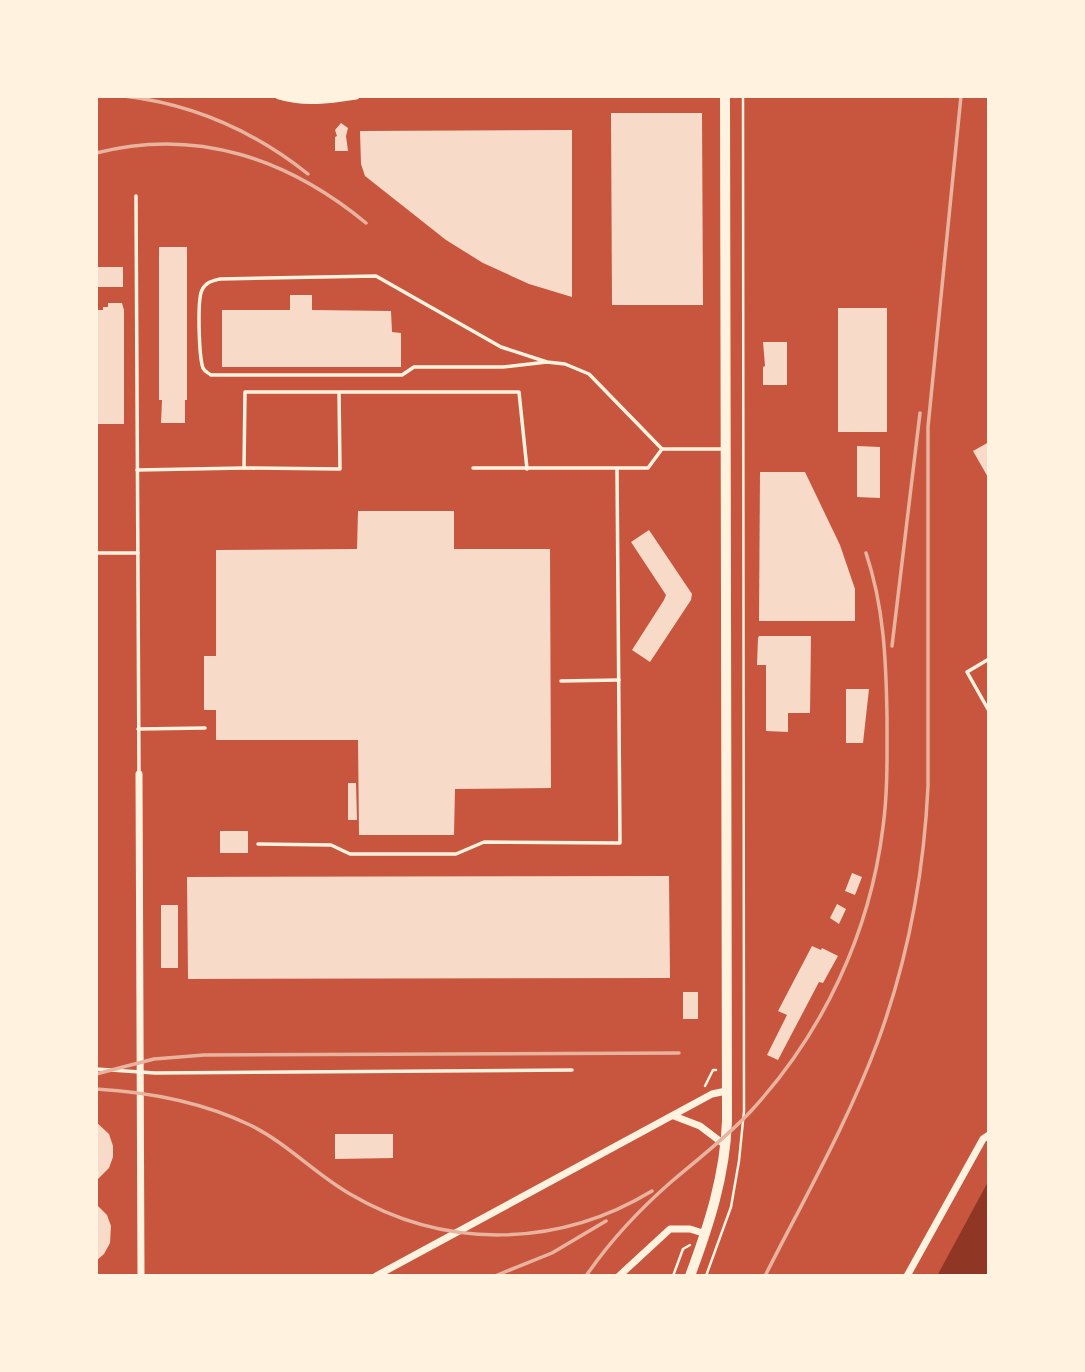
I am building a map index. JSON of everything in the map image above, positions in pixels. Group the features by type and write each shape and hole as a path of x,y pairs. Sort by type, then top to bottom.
{"main road":[{"path":"690,1276 719,1186 725,1145 725,96"}],"street":[{"path":"278,96 322,101 356,96"},
{"path":"139,774 141,1276"},
{"path":"376,1276 712,1094 726,1091"},
{"path":"673,1116 700,1126 725,1145"},
{"path":"907,1276 983,1139 989,1135"},
{"path":"619,1276 670,1229 690,1229 705,1234"}],"lane":[{"path":"136,196 139,774"},
{"path":"547,362 503,367 414,367 402,375 211,375 204,371 201,360 202,290 208,282 220,279 376,276 501,347 547,362 565,364 589,374 662,449 725,449"},
{"path":"244,468 245,392 340,392 519,393 527,469"},
{"path":"137,470 340,468 340,392"},
{"path":"473,468 648,468 662,449"},
{"path":"258,845 331,845 350,854 456,854 484,842 620,843 617,469"},
{"path":"96,553 138,553"},
{"path":"989,659 967,672 989,712"},
{"path":"561,681 619,680"},
{"path":"138,729 205,728"},
{"path":"96,1069 155,1073 572,1070"}],"path":[{"path":"706,1276 731,1207 744,1111 743,96"}],"shaded area":[{"path":"989,1180 989,1276 937,1276"}],"building":[{"path":"611,113 702,113 703,305 612,305"},
{"path":"341,123 348,128 348,151 335,151 335,130"},
{"path":"572,130 572,297 529,284 483,263 446,240 365,176 361,164 360,131"},
{"path":"159,247 187,247 185,423 161,423"},
{"path":"96,267 123,267 123,287 96,287"},
{"path":"290,295 312,295 312,310 391,311 392,332 401,333 401,367 222,367 222,310 290,310"},
{"path":"108,303 122,303 124,310 124,424 96,424 96,310 103,310 103,307 108,307"},
{"path":"838,308 887,308 887,432 838,432"},
{"path":"763,342 787,342 787,385 763,385"},
{"path":"989,442 989,479 973,451"},
{"path":"857,446 880,447 880,498 857,497"},
{"path":"760,472 805,472 840,545 855,589 855,621 759,621"},
{"path":"358,511 454,511 454,549 550,549 551,788 455,789 454,835 359,835 358,740 216,740 216,710 204,710 204,656 216,656 216,550 357,549"},
{"path":"649,530 692,594 691,600 650,662 632,650 666,595 631,542"},
{"path":"759,636 811,636 810,713 788,713 788,732 766,731 766,665 757,665"},
{"path":"846,689 869,689 863,743 846,743"},
{"path":"348,783 356,783 357,820 348,820"},
{"path":"220,831 248,831 248,853 220,853"},
{"path":"852,873 862,877 855,895 845,891"},
{"path":"669,876 670,978 188,979 187,877"},
{"path":"837,904 846,909 839,924 830,918"},
{"path":"161,905 178,905 178,968 161,968"},
{"path":"812,946 838,956 823,983 819,982 778,1060 767,1055 787,1015 778,1011"},
{"path":"683,992 698,992 698,1019 683,1019"},
{"path":"96,1122 109,1134 113,1157 109,1168 96,1181"},
{"path":"335,1134 393,1134 393,1158 335,1159"},
{"path":"96,1204 107,1215 111,1226 110,1243 96,1261"}],"railway":[{"path":"124,96 174,106 221,122 266,145 308,174"},
{"path":"765,1276 839,1131 866,1071 889,1010 913,915 923,851 928,786 928,427 961,96"},
{"path":"96,153 133,146 170,144 240,154 305,181 366,223"},
{"path":"892,646 920,413"},
{"path":"586,1276 636,1215 732,1130 777,1081 821,1015 855,943 877,866 885,813 887,772 887,695 883,633 877,593 866,553"},
{"path":"96,1074 154,1059 204,1055 679,1053"},
{"path":"96,1089 175,1100 232,1117 263,1132 350,1194 386,1212 424,1225 463,1233 501,1235 540,1232 579,1223 616,1210 652,1191"},
{"path":"495,1276 552,1253 606,1221"}]}
